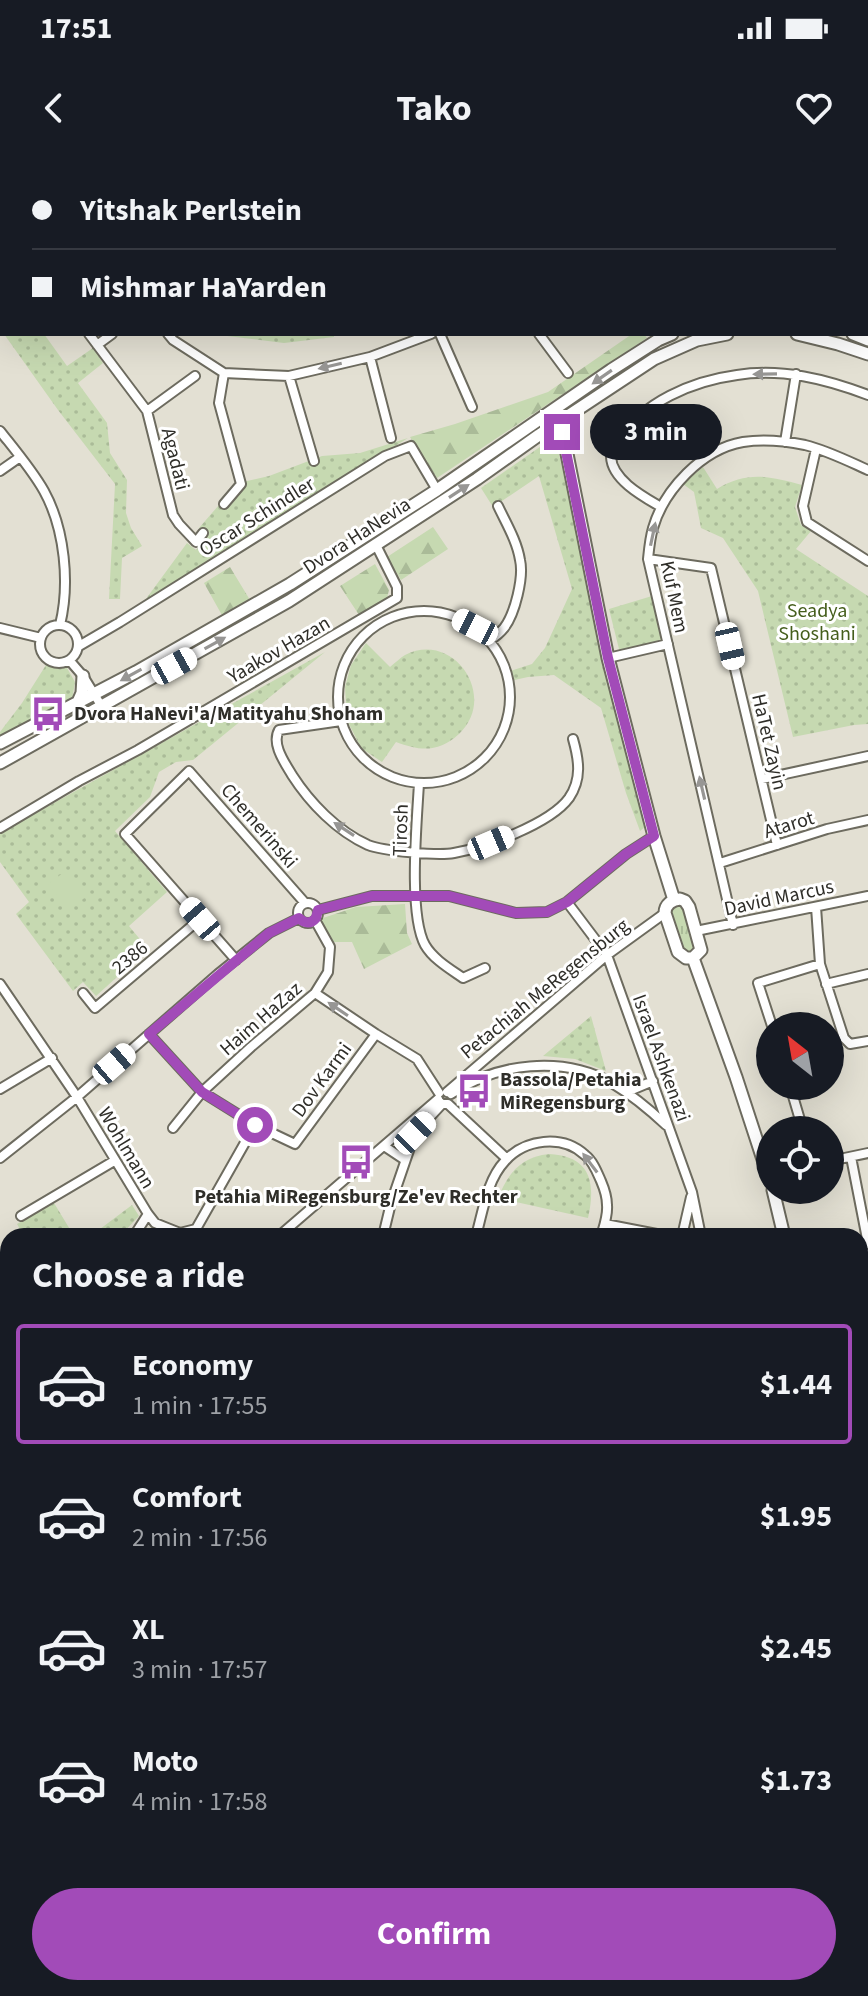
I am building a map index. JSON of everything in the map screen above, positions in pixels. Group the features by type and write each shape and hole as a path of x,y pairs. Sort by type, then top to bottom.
{"street":[{"name":"Agadati","path":"90,336 147,411 173,515 196,542 203,533"},
{"path":"97,345 109,336"},
{"path":"170,336 224,373 289,376 370,357 426,336"},
{"path":"441,336 472,407"},
{"path":"540,336 568,373"},
{"name":"Dvora HaNevia","path":"0,763 289,601 654,359 697,340 717,336"},
{"path":"805,336 868,354"},
{"path":"656,337 669,351"},
{"name":"Dvora HaNevia","path":"0,743 290,584 437,490 656,337"},
{"path":"370,357 391,438"},
{"path":"224,373 219,403 241,484 224,504"},
{"path":"661,507 636,492 617,473 611,458 612,449 626,428 653,404 699,383 738,374 816,377 868,395"},
{"path":"785,442 796,374"},
{"path":"147,411 195,376"},
{"path":"289,376 314,461"},
{"path":"547,415 565,444 608,658 654,836 674,900"},
{"path":"0,431 46,494 54,513 66,577 60,625"},
{"name":"Kuf Mem","path":"733,925 648,559 652,529 661,507 689,471 714,453 740,442 785,442 816,449 868,470"},
{"name":"Oscar Schindler","path":"79,646 385,456 411,446 437,490"},
{"path":"816,449 803,506 807,522 868,561"},
{"path":"0,471 20,457"},
{"path":"490,640 502,631 509,620 520,580 521,562 515,540 498,506"},
{"name":"Yaakov Hazan","path":"0,828 397,598 397,587 376,545"},
{"name":"HaTet Zayin","path":"648,559 711,568 777,845"},
{"path":"422,610 449,614 475,627 490,640 509,681 511,707 504,733 483,762 460,775 419,783 387,775 360,755 341,721 337,696 343,666 359,639 383,621 422,610"},
{"path":"60,625 74,631 79,646 70,661 57,664 45,658 41,638 48,629 60,625"},
{"path":"0,628 41,638"},
{"path":"608,658 668,644"},
{"path":"70,661 102,707"},
{"path":"78,702 83,676"},
{"path":"341,721 279,730 276,743 286,765 302,790 331,821 370,846 416,853 451,854 529,827 552,814 568,800 576,784 579,769 573,739"},
{"path":"762,779 868,756"},
{"name":"Chemerinski","path":"200,919 125,834 189,771 305,903"},
{"name":"Tirosh","path":"419,783 416,853 419,932 427,949 463,978 485,968"},
{"name":"Atarot","path":"720,863 827,829 868,820"},
{"path":"318,910 372,896 449,896 516,913 547,912 567,902 626,854 654,836"},
{"name":"David Marcus","path":"696,931 868,896"},
{"path":"674,900 685,901 689,907 701,950 693,958 681,956 678,952 665,913 668,904 674,900"},
{"name":"Israel Ashkenazi","path":"567,902 607,955 692,1192 699,1228"},
{"path":"299,918 298,909 305,903 311,903 318,910"},
{"path":"816,907 820,964 844,1038 850,1044 868,1041"},
{"path":"299,918 308,923 315,920 318,910"},
{"name":"Petachiah MeRegensburg","path":"289,1228 444,1098 607,955 665,913"},
{"path":"0,1158 77,1097 269,933 299,918"},
{"path":"200,919 236,960"},
{"name":"2386","path":"83,993 95,1008 200,919"},
{"name":"Haim HaZaz","path":"173,1128 202,1092 315,993 328,972 330,947 315,920"},
{"path":"693,958 756,1138"},
{"path":"767,1012 758,983 820,964"},
{"path":"826,984 868,974"},
{"name":"Wohlmann","path":"0,984 52,1058 148,1214 155,1223 168,1228"},
{"path":"315,993 417,1059 444,1098 507,1159"},
{"path":"149,1034 202,1092 255,1125"},
{"name":"Dov Karmi","path":"255,1125 295,1144 376,1034"},
{"path":"0,1089 52,1058"},
{"path":"385,1228 415,1133 444,1098 489,1075 529,1066 560,1067 587,1073 610,1082 643,1103 669,1128"},
{"path":"622,1090 653,1081"},
{"name":"Wohlmann","path":"197,1228 255,1125"},
{"path":"478,1228 495,1174 507,1159 536,1142 551,1141 585,1154 595,1168 608,1203 604,1228"},
{"path":"384,1146 405,1160"},
{"path":"844,1158 868,1153"},
{"path":"851,1157 865,1228"},
{"path":"21,1216 114,1161"},
{"path":"684,1228 692,1192"},
{"path":"776,1204 782,1228"},
{"name":"Wohlmann","path":"139,1228 148,1214"},
{"path":"605,1224 626,1228"}],"green space":[{"path":"5,336 45,336 67,366 93,348 103,363 78,383 107,423 110,453 127,480 126,513 142,546 122,558 120,599 109,599 115,484"},
{"path":"227,336 334,336 284,343"},
{"path":"629,336 647,338 437,478 410,437 455,424 548,392"},
{"path":"408,438 143,603 187,543 196,550 207,537 199,528 238,483 269,476 322,456 360,453"},
{"path":"547,442 557,446 645,827 640,831 601,708 554,675 510,681 507,672 532,664 545,648 572,589 539,476 493,507 481,488"},
{"name":"Seadya Shoshani","path":"703,467 717,489 748,477 779,479 802,485 795,507 801,525 811,531 796,549 868,596 868,724 793,737 758,591 723,538 701,528 694,492 683,484"},
{"path":"433,527 448,549 401,580 387,557"},
{"path":"375,564 389,590 387,598 359,615 340,586"},
{"path":"230,567 250,600 223,617 204,583"},
{"path":"652,596 662,642 620,653 609,609"},
{"path":"366,643 390,667 405,655 423,650 439,651 454,659 465,671 472,686 474,702 470,719 459,734 444,745 429,748 396,742 382,762 361,748 347,720 345,687 351,665"},
{"path":"325,652 193,760 176,762 159,772 150,797 115,831 167,892 129,926 148,949 96,996 83,982 73,991 16,914 29,902 0,862 0,833"},
{"path":"46,665 67,668 75,682 72,700 0,736 0,732"},
{"path":"67,870 88,895 69,910 48,884"},
{"path":"405,904 407,933 412,944 364,969 352,942 334,942 320,919 356,907"},
{"path":"675,904 685,908 697,947 687,954 681,951 670,913"},
{"path":"591,1016 606,1071 575,1059 543,1056"},
{"path":"549,1154 574,1160 587,1174 591,1194 588,1218 498,1198 517,1168 531,1159"},
{"path":"54,1203 69,1228 19,1228 17,1224"},
{"path":"132,1205 139,1216 128,1228 101,1228"}],"place":[{"name":"Dvora HaNevi'a/Matityahu Shoham","path":"48,714"},
{"name":"Bassola/Petahia MiRegensburg","path":"474,1091"},
{"name":"Petahia MiRegensburg/Ze'ev Rechter","path":"356,1162"}],"route":[{"path":"255,1125 202,1092 149,1034 269,933 299,918 312,922 318,910 372,896 449,896 516,913 547,912 567,902 626,854 654,836 608,658 562,432"}]}
